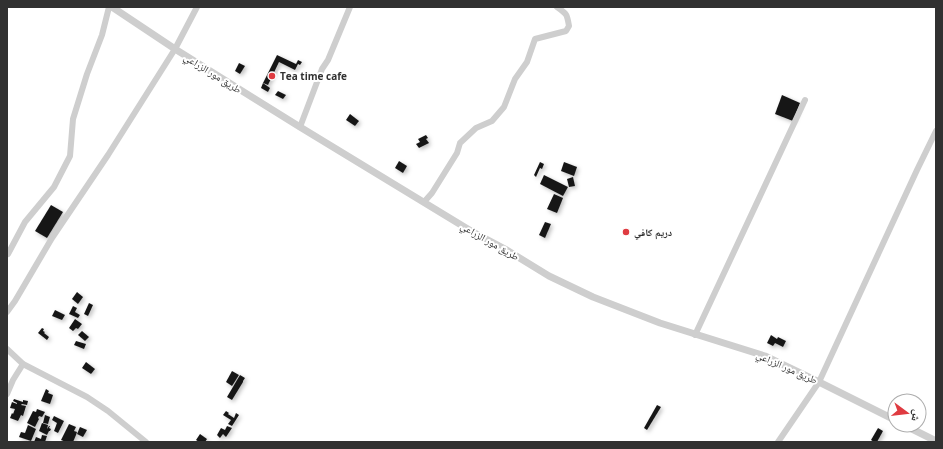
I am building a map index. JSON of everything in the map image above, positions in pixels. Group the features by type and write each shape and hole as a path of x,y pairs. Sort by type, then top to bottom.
{"street":[{"name":"طريق مور الزراعي","path":"110,7 174,49 300,127 471,231 505,249 549,276 593,297 660,323 765,356 887,416"},
{"path":"8,254 25,222 54,187 70,156 73,119 110,7"},
{"path":"7,312 52,238 108,155 174,49 197,7"},
{"path":"300,127 322,69 328,60 350,7"},
{"path":"424,202 432,193 457,153 460,143 476,128 492,121 504,107 515,79 526,62 535,39 566,31 569,26 567,18 565,13 557,7"},
{"path":"695,334 805,100"},
{"path":"778,442 819,382 936,131"},
{"path":"7,349 23,364 86,397 108,411 146,442"},
{"path":"7,394 13,380 23,364"},
{"path":"920,433 936,441"}],"building":[{"path":"277,55 296,64 298,60 302,62 300,65 298,64 295,70 279,62 268,85 263,83"},
{"path":"239,63 245,66 240,74 235,71"},
{"path":"263,83 270,88 268,92 261,88"},
{"path":"278,91 286,95 283,99 275,95"},
{"path":"782,95 800,103 793,121 775,114"},
{"path":"350,114 359,121 355,126 346,120"},
{"path":"426,135 428,138 426,139 429,143 419,148 416,144 420,142 418,139"},
{"path":"399,161 407,166 403,173 395,168"},
{"path":"540,162 544,164 542,169 540,168 536,177 534,175"},
{"path":"564,162 577,167 574,176 561,171"},
{"path":"544,175 568,187 563,196 540,184"},
{"path":"573,177 575,186 569,187 567,179"},
{"path":"554,194 563,198 557,213 547,209"},
{"path":"51,205 63,212 47,238 35,231"},
{"path":"545,222 551,224 545,238 539,235"},
{"path":"77,292 83,297 78,304 72,299"},
{"path":"89,303 93,305 88,316 84,314"},
{"path":"73,306 77,308 75,312 80,315 78,318 69,314"},
{"path":"55,310 65,315 62,320 52,316"},
{"path":"75,319 82,324 78,329 76,328 73,331 69,328"},
{"path":"42,328 44,329 44,333 49,337 47,340 38,333"},
{"path":"82,331 89,337 85,341 78,335"},
{"path":"771,335 777,339 778,337 786,341 783,347 775,343 773,346 767,343"},
{"path":"76,341 86,344 84,349 74,345"},
{"path":"86,362 95,369 91,374 82,368"},
{"path":"232,371 239,375 232,386 226,382"},
{"path":"240,375 245,378 232,400 227,397"},
{"path":"46,389 49,391 48,393 53,395 50,404 41,401"},
{"path":"14,399 23,402 23,400 28,401 27,405 21,405 26,406 23,416 21,415 18,421 10,418 15,409 10,408 12,402 17,404 13,401"},
{"path":"657,405 661,407 647,430 644,428"},
{"path":"37,409 45,412 42,417 39,416 35,427 27,423 33,411 36,412"},
{"path":"226,411 234,418 236,413 239,415 232,426 228,424 231,420 223,415"},
{"path":"45,415 50,417 48,424 43,423"},
{"path":"54,416 64,421 58,433 54,431 57,423 52,420"},
{"path":"42,423 48,425 47,429 50,426 49,428 51,429 47,435 39,431"},
{"path":"69,424 76,427 74,431 77,432 73,442 61,440"},
{"path":"28,425 36,429 31,441 19,437 21,432 25,433"},
{"path":"227,426 232,428 226,437 223,434 220,438 217,435 221,428 225,430"},
{"path":"80,427 87,430 83,437 77,434"},
{"path":"878,428 883,431 877,442 874,442 871,440"},
{"path":"200,434 207,439 205,442 199,442 196,440"},
{"path":"42,435 47,436 45,442 34,442 36,437 41,439"}],"place":[{"name":"Tea time cafe","path":"272,76"},
{"name":"دريم كافي","path":"626,232"}]}
